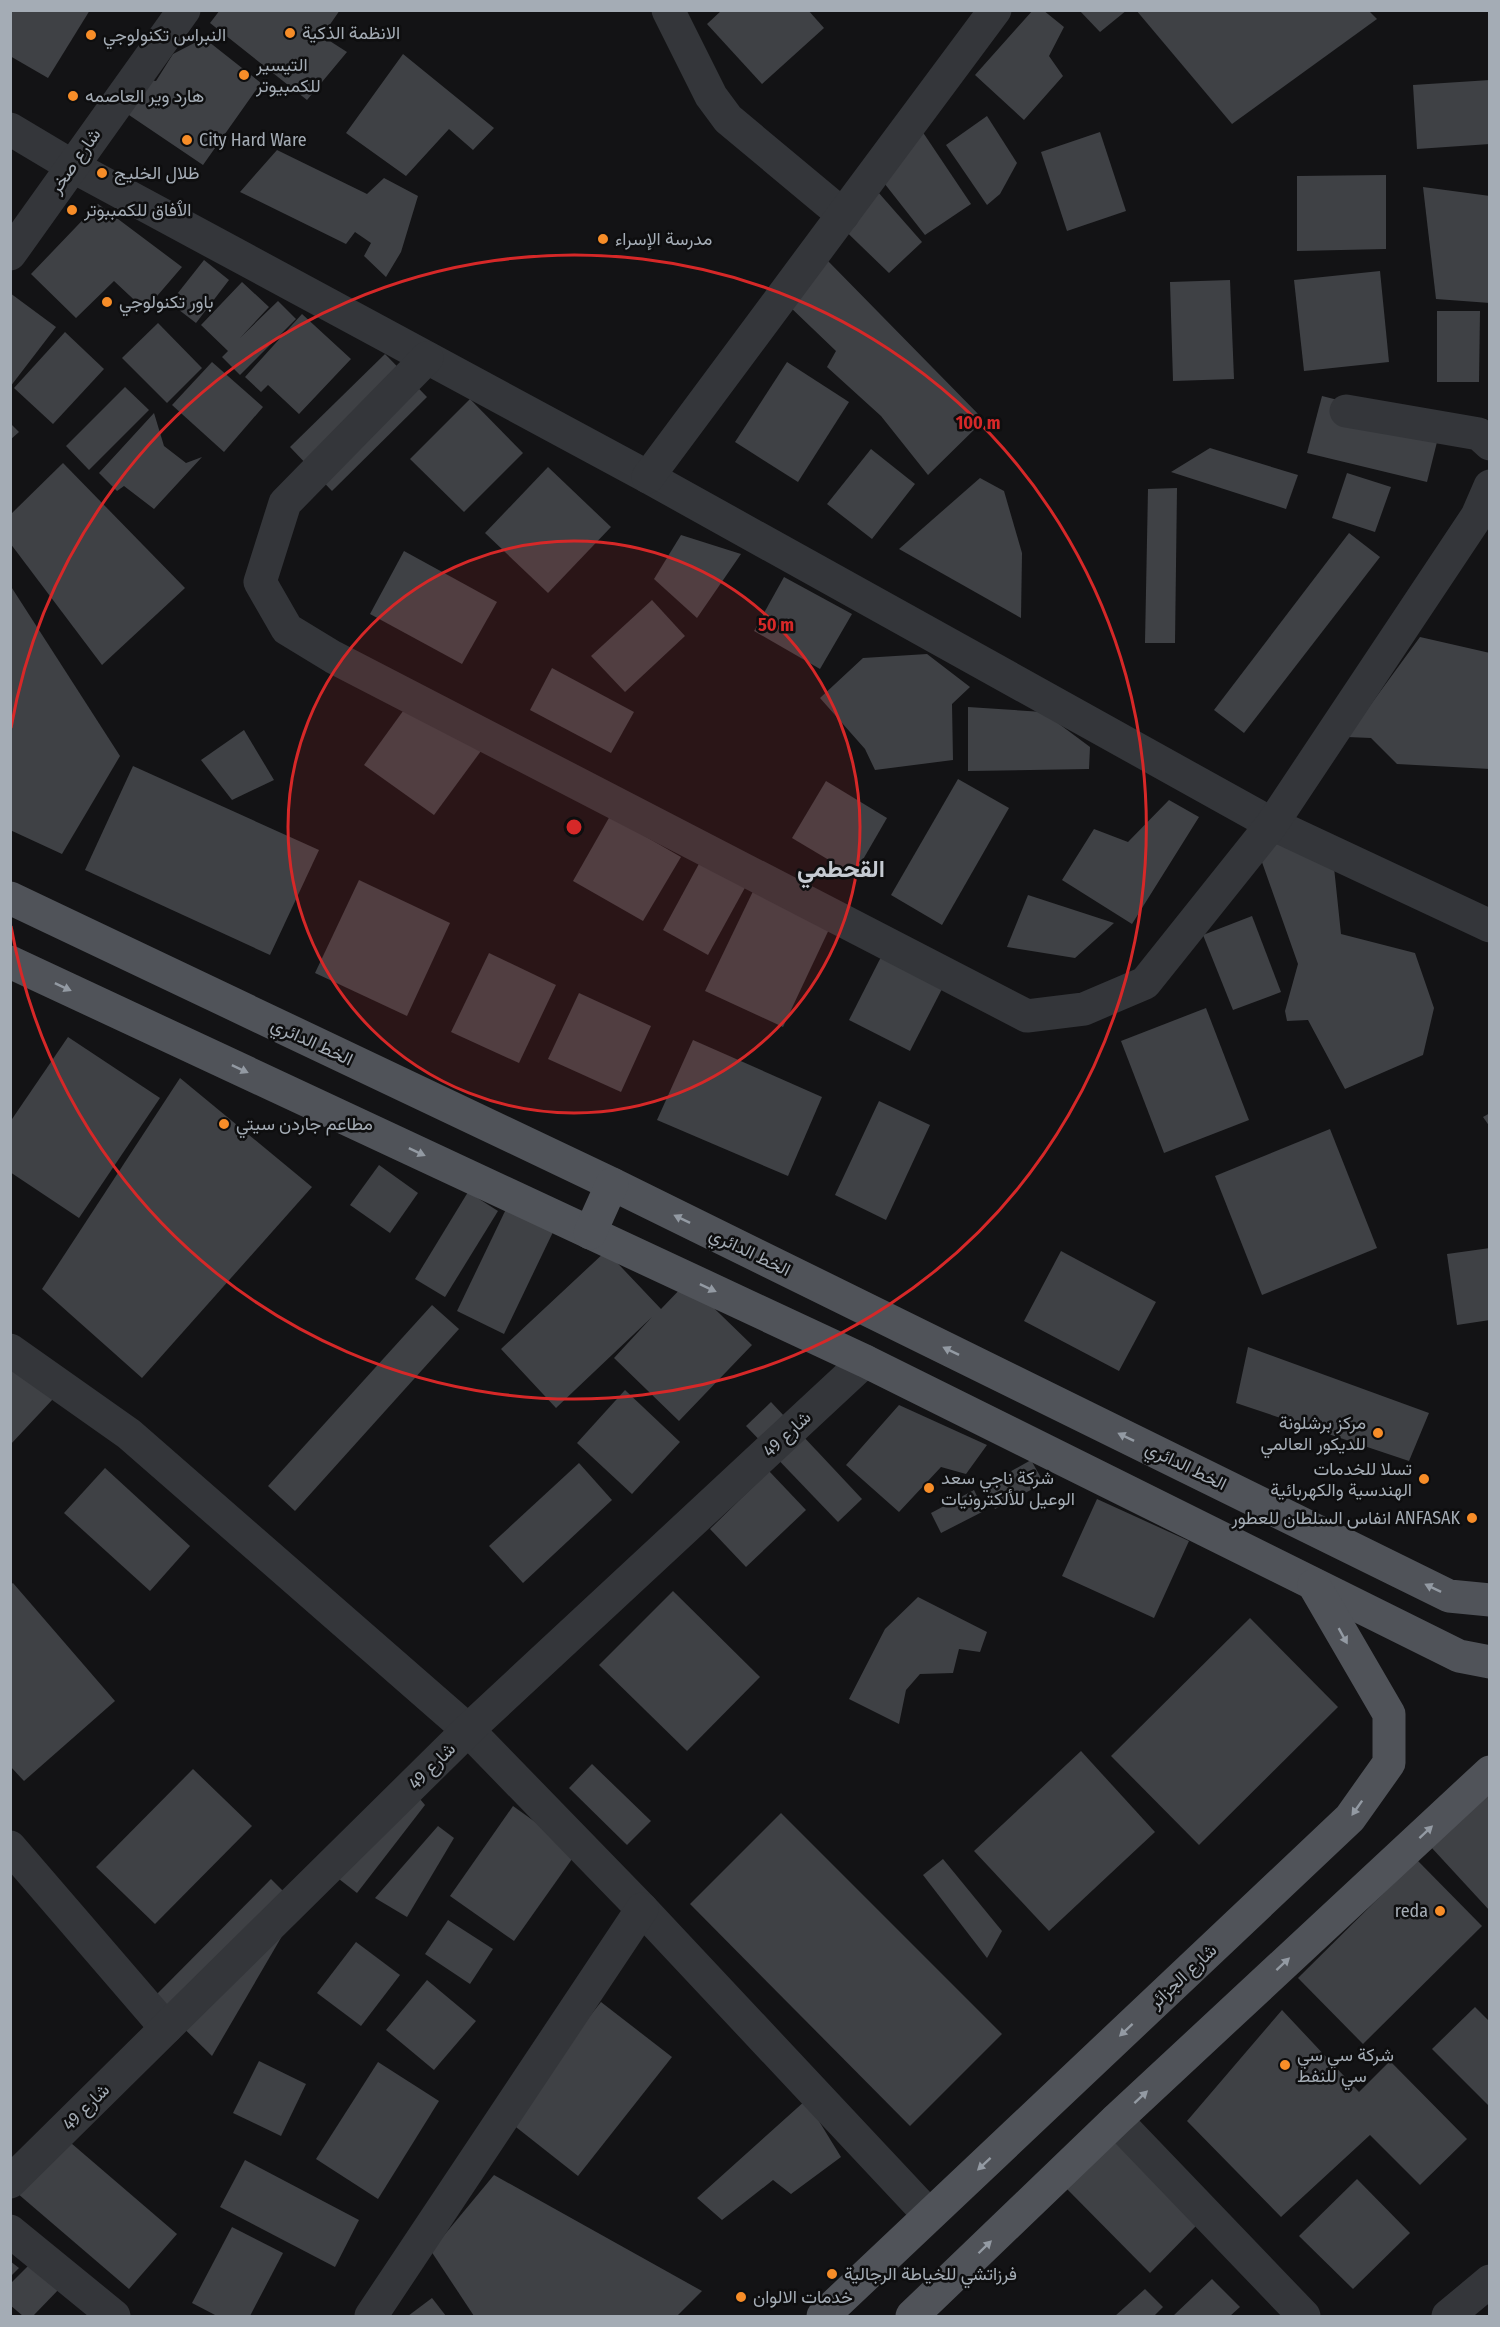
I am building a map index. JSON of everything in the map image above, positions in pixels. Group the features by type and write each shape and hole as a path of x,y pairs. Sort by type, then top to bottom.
{"main road":[{"name":"الخط الدائري","path":"10,898 612,1184 1449,1596 1490,1600"},
{"path":"10,962 865,1361 1459,1656 1490,1662"},
{"path":"590,1233 612,1184"},
{"name":"شارع الجزائر","path":"823,2316 1350,1818 1389,1763 1389,1714 1314,1585"},
{"path":"912,2316 1116,2120 1490,1772"}],"street":[{"name":"شارع صخر","path":"10,254 184,10"},
{"path":"668,10 711,96 728,119 843,215"},
{"path":"648,477 995,10"},
{"path":"10,129 72,166 648,477 1272,824 1490,926"},
{"path":"427,358 285,503 261,582 287,629 333,657 1027,1016 1084,1009 1145,983 1272,824 1477,516 1490,486"},
{"path":"1346,411 1479,434 1490,444"},
{"path":"10,1350 129,1434 468,1730 642,1909 929,2216"},
{"name":"شارع 49","path":"10,2182 468,1730 865,1361"},
{"path":"10,1847 166,2028"},
{"path":"371,2316 642,1909"},
{"path":"1116,2120 1304,2316"},
{"path":"10,2231 114,2316"},
{"path":"1448,2316 1490,2281"}],"building":[{"path":"10,10 90,10 48,78 10,56"},
{"path":"220,10 340,10 322,36 347,52 307,100 210,23"},
{"path":"722,10 808,10 824,28 762,84 707,24"},
{"path":"1033,10 1043,10 1064,27 1049,56 1063,76 1024,120 975,75"},
{"path":"1079,10 1127,10 1100,32"},
{"path":"1136,10 1368,10 1377,19 1232,124"},
{"path":"204,38 261,83 203,165 126,113 149,80 156,81 173,54"},
{"path":"403,54 494,128 473,150 449,129 406,176 346,133"},
{"path":"1490,80 1490,144 1417,149 1413,85"},
{"path":"987,116 1017,163 1000,194 987,205 946,145"},
{"path":"920,128 971,204 925,235 877,174"},
{"path":"1100,132 1126,211 1067,231 1041,152"},
{"path":"277,150 367,194 384,178 418,196 401,252 386,277 364,256 371,243 355,232 346,244 240,192"},
{"path":"863,175 922,242 889,273 829,215"},
{"path":"1386,175 1386,249 1297,251 1297,176"},
{"path":"1423,187 1490,196 1490,303 1436,299"},
{"path":"98,204 182,267 145,310 114,281 76,318 31,274"},
{"path":"204,260 229,280 196,323 170,303"},
{"path":"828,261 984,420 928,475 881,416 827,367 836,351 788,305"},
{"path":"1380,271 1389,362 1304,371 1294,280"},
{"path":"1230,280 1234,379 1173,381 1170,282"},
{"path":"242,282 269,307 240,338 278,301 296,319 240,375 222,357 228,351 201,325"},
{"path":"10,293 56,327 10,387"},
{"path":"1437,311 1480,311 1479,382 1437,382"},
{"path":"302,314 351,359 299,414 268,385 261,392 245,377"},
{"path":"158,323 202,368 167,403 122,358"},
{"path":"65,332 104,369 53,424 14,388"},
{"path":"385,354 427,397 332,491 290,447"},
{"path":"212,362 263,407 224,452 172,405"},
{"path":"787,362 849,402 798,482 735,442"},
{"path":"125,387 149,410 89,470 66,446"},
{"path":"1322,396 1441,426 1427,482 1307,453"},
{"path":"470,399 523,453 464,512 410,459"},
{"path":"154,413 164,446 186,463 202,457 154,509 124,486 117,491 99,473"},
{"path":"10,423 19,432 10,440"},
{"path":"1210,448 1298,475 1286,509 1171,472"},
{"path":"871,449 915,484 872,539 827,504"},
{"path":"63,463 185,588 102,665 10,543 10,515"},
{"path":"548,467 611,527 548,593 485,533"},
{"path":"1347,473 1391,487 1375,532 1332,518"},
{"path":"980,478 1004,491 1022,553 1021,618 899,549"},
{"path":"1177,488 1175,643 1145,643 1148,489"},
{"path":"1349,533 1380,557 1244,733 1214,710"},
{"path":"681,535 741,554 697,618 654,579"},
{"path":"404,551 497,602 462,664 370,614"},
{"path":"784,577 852,614 820,669 754,631"},
{"path":"10,585 120,756 62,854 10,830"},
{"path":"652,600 685,636 625,692 591,656"},
{"path":"1420,637 1490,653 1490,769 1397,764 1371,738 1347,737"},
{"path":"927,654 970,687 952,704 953,760 875,770 865,749 820,698 863,658"},
{"path":"552,668 634,712 611,753 530,710"},
{"path":"411,700 481,751 434,815 364,765"},
{"path":"968,707 1043,712 1090,747 1089,769 968,771"},
{"path":"244,730 274,780 232,800 201,760"},
{"path":"133,766 319,850 270,955 85,870"},
{"path":"958,779 1009,808 942,925 891,895"},
{"path":"826,781 887,818 854,875 792,838"},
{"path":"1169,800 1199,817 1132,924 1062,880 1094,829 1128,842"},
{"path":"610,816 681,857 643,921 573,881"},
{"path":"1251,831 1333,858 1341,934 1415,953 1434,1008 1423,1055 1345,1089 1308,1020 1287,1021 1285,1011 1298,964"},
{"path":"701,860 747,884 708,955 663,930"},
{"path":"359,880 450,923 407,1016 315,973"},
{"path":"756,885 833,921 783,1027 705,991"},
{"path":"1028,895 1114,923 1075,958 1007,947"},
{"path":"1252,916 1281,992 1233,1010 1203,935"},
{"path":"489,953 556,985 519,1063 451,1032"},
{"path":"881,957 942,989 910,1051 849,1020"},
{"path":"579,993 651,1026 621,1092 548,1059"},
{"path":"1206,1008 1249,1120 1164,1153 1121,1041"},
{"path":"68,1037 160,1098 79,1218 10,1172 10,1122"},
{"path":"693,1040 822,1097 788,1176 657,1120"},
{"path":"180,1078 312,1187 142,1378 42,1289"},
{"path":"879,1101 930,1125 886,1220 835,1195"},
{"path":"1490,1113 1490,1127 1483,1117"},
{"path":"1330,1129 1377,1248 1262,1295 1215,1176"},
{"path":"379,1165 418,1193 390,1233 350,1205"},
{"path":"468,1192 498,1211 445,1297 415,1279"},
{"path":"507,1207 554,1230 504,1334 457,1311"},
{"path":"1490,1248 1490,1320 1457,1325 1447,1254"},
{"path":"606,1251 661,1309 687,1282 752,1345 679,1421 614,1358 652,1317 556,1408 501,1349"},
{"path":"1061,1251 1156,1302 1119,1371 1024,1321"},
{"path":"432,1305 459,1329 295,1511 268,1486"},
{"path":"1248,1347 1429,1413 1409,1461 1236,1403"},
{"path":"10,1359 53,1399 10,1445"},
{"path":"625,1390 680,1442 632,1494 577,1443"},
{"path":"771,1402 862,1499 838,1522 746,1426"},
{"path":"899,1405 987,1445 966,1474 941,1467 899,1512 846,1465"},
{"path":"1031,1460 1044,1483 995,1509 983,1487"},
{"path":"579,1463 612,1500 523,1583 489,1546"},
{"path":"105,1468 190,1546 150,1591 64,1513"},
{"path":"769,1471 806,1510 746,1567 710,1529"},
{"path":"974,1490 984,1511 941,1533 931,1513"},
{"path":"1097,1499 1189,1541 1154,1618 1062,1576"},
{"path":"13,1583 115,1701 24,1781 10,1766 10,1585"},
{"path":"673,1591 760,1677 687,1751 599,1665"},
{"path":"918,1597 987,1632 980,1652 959,1649 953,1673 920,1674 906,1690 899,1724 849,1699 885,1629"},
{"path":"1250,1618 1338,1707 1199,1845 1111,1756"},
{"path":"1081,1751 1155,1832 1049,1931 974,1851"},
{"path":"592,1764 651,1821 627,1845 569,1788"},
{"path":"193,1769 252,1826 155,1924 96,1867"},
{"path":"414,1792 425,1805 357,1893 330,1872"},
{"path":"1490,1792 1490,1911 1431,1847"},
{"path":"513,1806 577,1852 514,1941 450,1896"},
{"path":"781,1813 1002,2034 910,2126 690,1904"},
{"path":"438,1826 454,1838 407,1917 375,1898"},
{"path":"943,1859 1002,1931 987,1958 923,1875"},
{"path":"1417,1860 1482,1926 1363,2044 1298,1978"},
{"path":"271,1879 299,1907 212,2056 153,1998"},
{"path":"448,1920 493,1949 470,1984 425,1954"},
{"path":"356,1942 400,1975 361,2026 317,1993"},
{"path":"427,1980 476,2021 434,2070 386,2030"},
{"path":"601,2002 672,2057 578,2176 507,2120"},
{"path":"1475,2007 1490,2022 1490,2107 1432,2049"},
{"name":"شركة سي سي سي للنفط","path":"1282,2010 1359,2092 1390,2061 1467,2139 1420,2185 1370,2135 1281,2217 1187,2121"},
{"path":"259,2061 306,2084 281,2136 233,2113"},
{"path":"378,2062 439,2101 378,2199 316,2159"},
{"path":"806,2100 841,2157 791,2194 773,2180 722,2220 697,2198"},
{"path":"57,2131 177,2234 129,2289 10,2187"},
{"path":"1112,2139 1197,2225 1150,2273 1065,2187"},
{"path":"245,2160 359,2220 335,2267 220,2207"},
{"path":"494,2175 702,2291 677,2316 474,2316 431,2251"},
{"path":"1357,2179 1410,2233 1353,2289 1299,2236"},
{"path":"232,2227 283,2253 250,2316 217,2316 192,2303"},
{"path":"35,2259 62,2286 33,2316 23,2316 10,2305 10,2284"},
{"path":"10,2261 19,2268 10,2277"},
{"path":"1212,2279 1240,2307 1230,2316 1173,2316"},
{"path":"1145,2289 1163,2307 1154,2316 1115,2316"},
{"path":"432,2298 446,2316 408,2316"}],"place":[{"name":"الانظمة الذكية","path":"290,33"},
{"name":"النبراس تكنولوجي","path":"91,35"},
{"name":"التيسير للكمبيوتر","path":"244,75"},
{"name":"هارد وير العاصمه","path":"73,96"},
{"name":"City Hard Ware","path":"187,140"},
{"name":"ظلال الخليج","path":"102,173"},
{"name":"الٱفاق للكمببوتر","path":"72,210"},
{"name":"مدرسة الإسراء","path":"603,239"},
{"name":"باور تكنولوجي","path":"107,302"},
{"name":"مطاعم جاردن سيتي","path":"224,1124"},
{"name":"مركز برشلونة للديكور العالمي","path":"1378,1433"},
{"name":"تسلا للخدمات الهندسية والكهربائية","path":"1424,1479"},
{"name":"شركة ناجي سعد الوعيل للألكترونيات","path":"929,1488"},
{"name":"انفاس السلطان للعطور ANFASAK","path":"1472,1518"},
{"name":"reda","path":"1440,1911"},
{"name":"شركة سي سي سي للنفط","path":"1285,2065"},
{"name":"فرزاتشي للخياطة الرجالية","path":"832,2274"},
{"name":"خدمات الالوان","path":"741,2297"}],"district":[{"name":"القحطمي","path":"841,869"}]}
